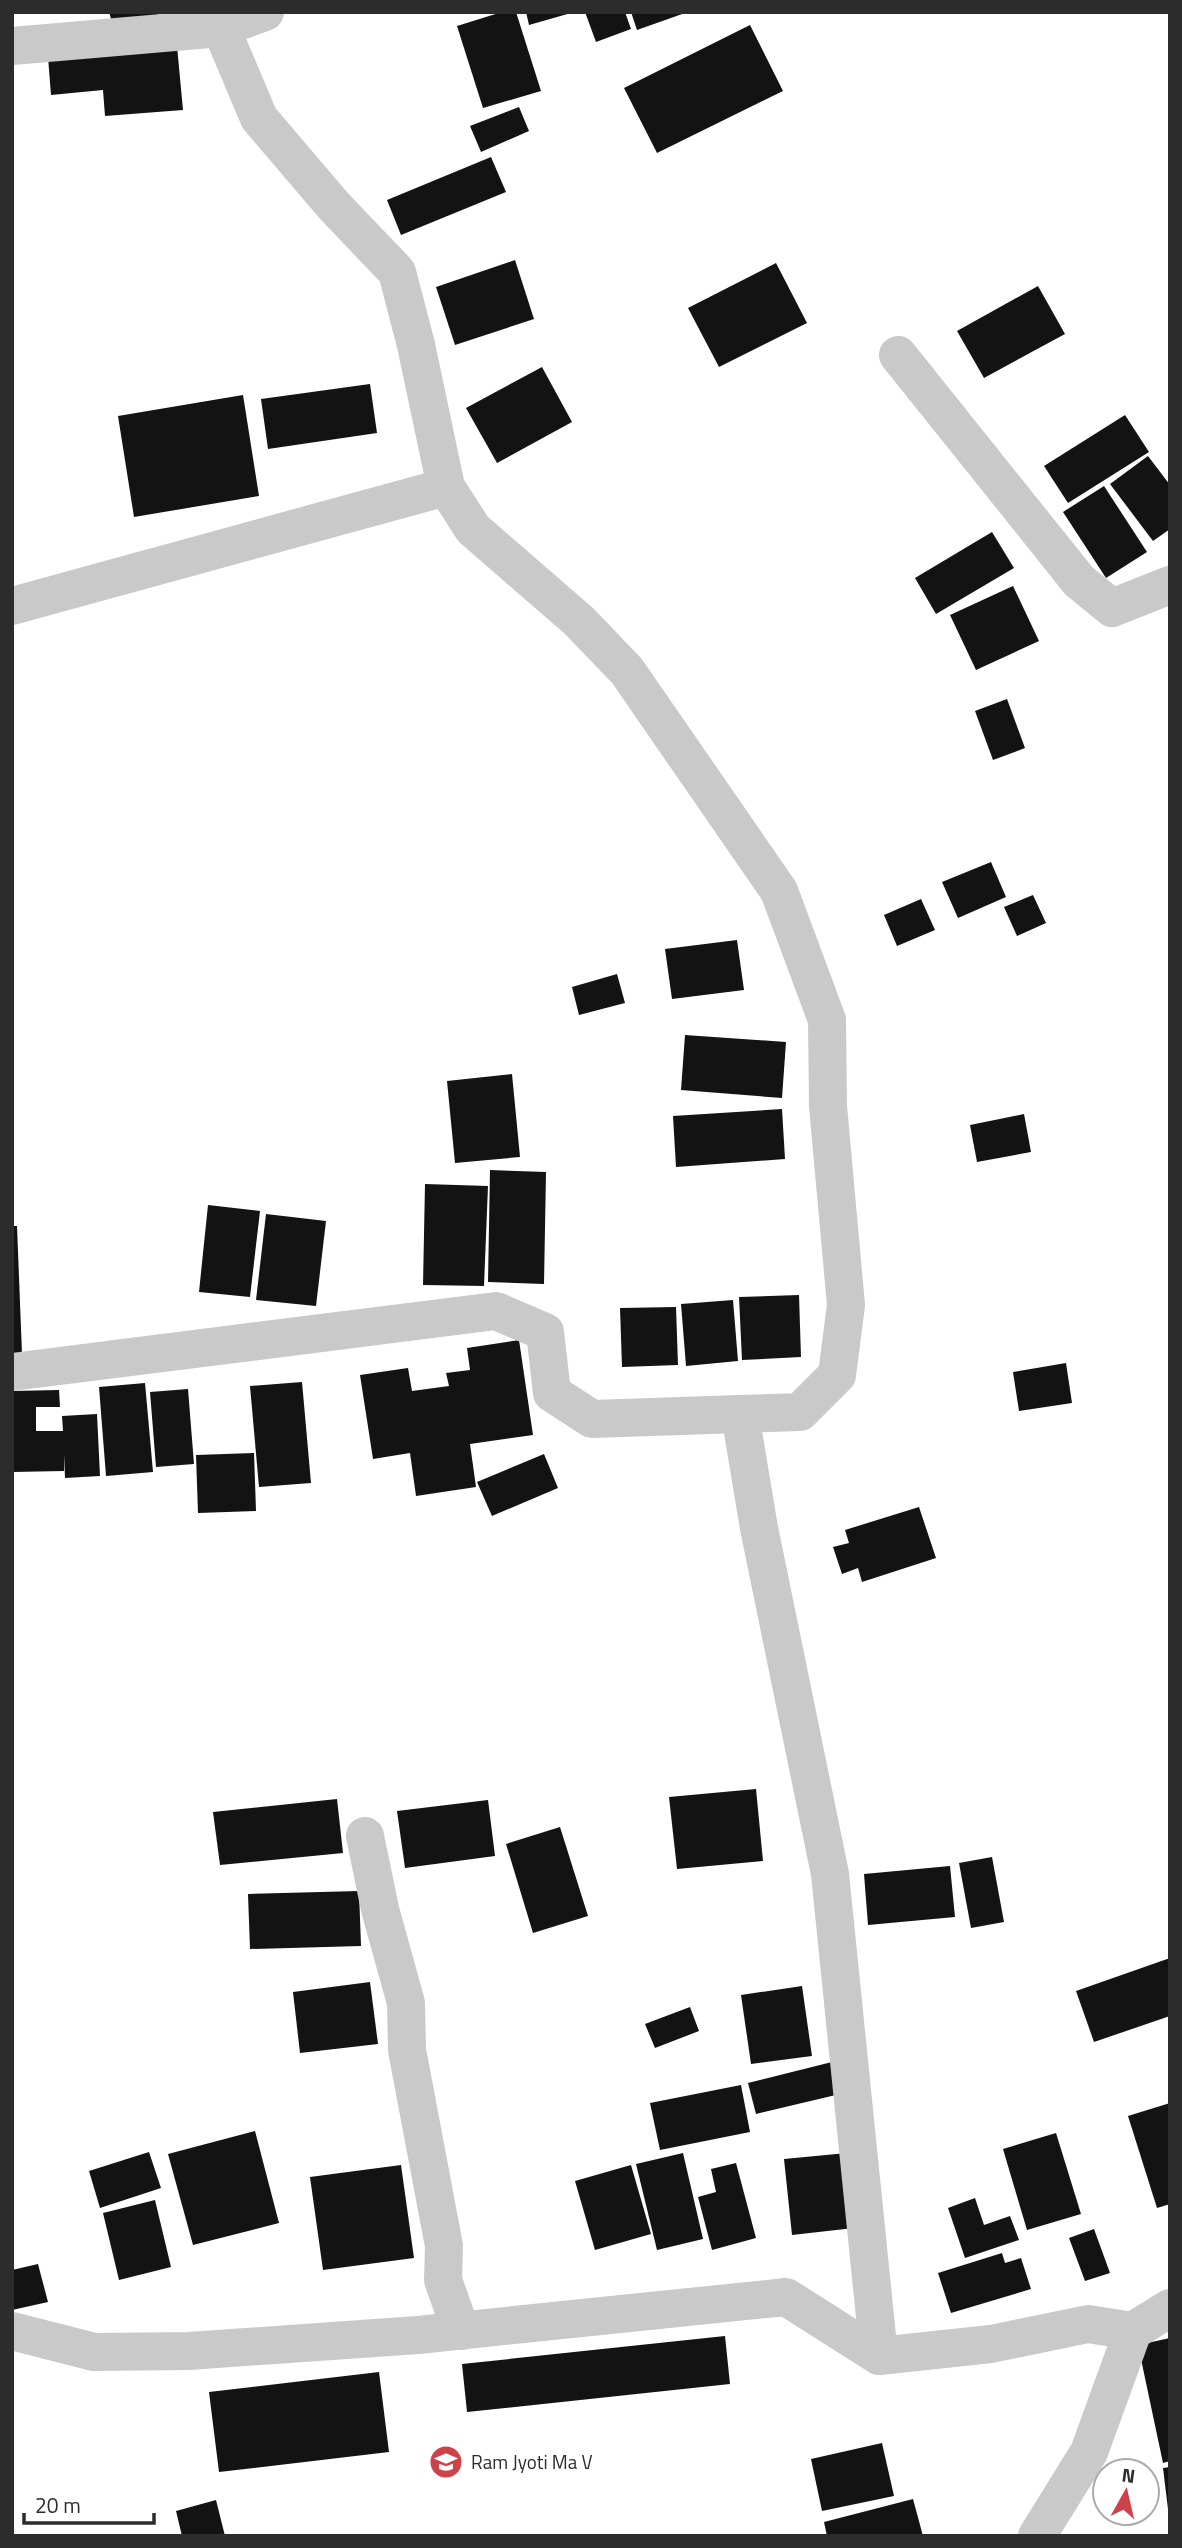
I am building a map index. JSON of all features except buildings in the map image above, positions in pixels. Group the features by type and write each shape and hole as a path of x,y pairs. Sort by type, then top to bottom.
{"street":[{"path":"12,46 220,27 265,12"},
{"path":"12,1372 496,1311 545,1332 552,1393 593,1419 800,1412 837,1375 846,1305 828,1106 827,1020 779,891 627,671 579,621 473,529 446,487 416,345 397,272 334,206 259,118 220,27"},
{"path":"898,355 1079,582 1112,608 1170,585"},
{"path":"12,606 446,487"},
{"path":"740,1414 760,1528 830,1874 879,2356"},
{"path":"365,1836 380,1909 406,2003 407,2050 442,2232 443,2280 461,2330"},
{"path":"12,2331 94,2352 190,2351 461,2330 786,2297 879,2356 991,2344 1088,2324 1133,2331"},
{"path":"1037,2536 1089,2452 1133,2331 1170,2308"}],"place":[{"name":"Ram Jyoti Ma V","path":"446,2462"}]}
